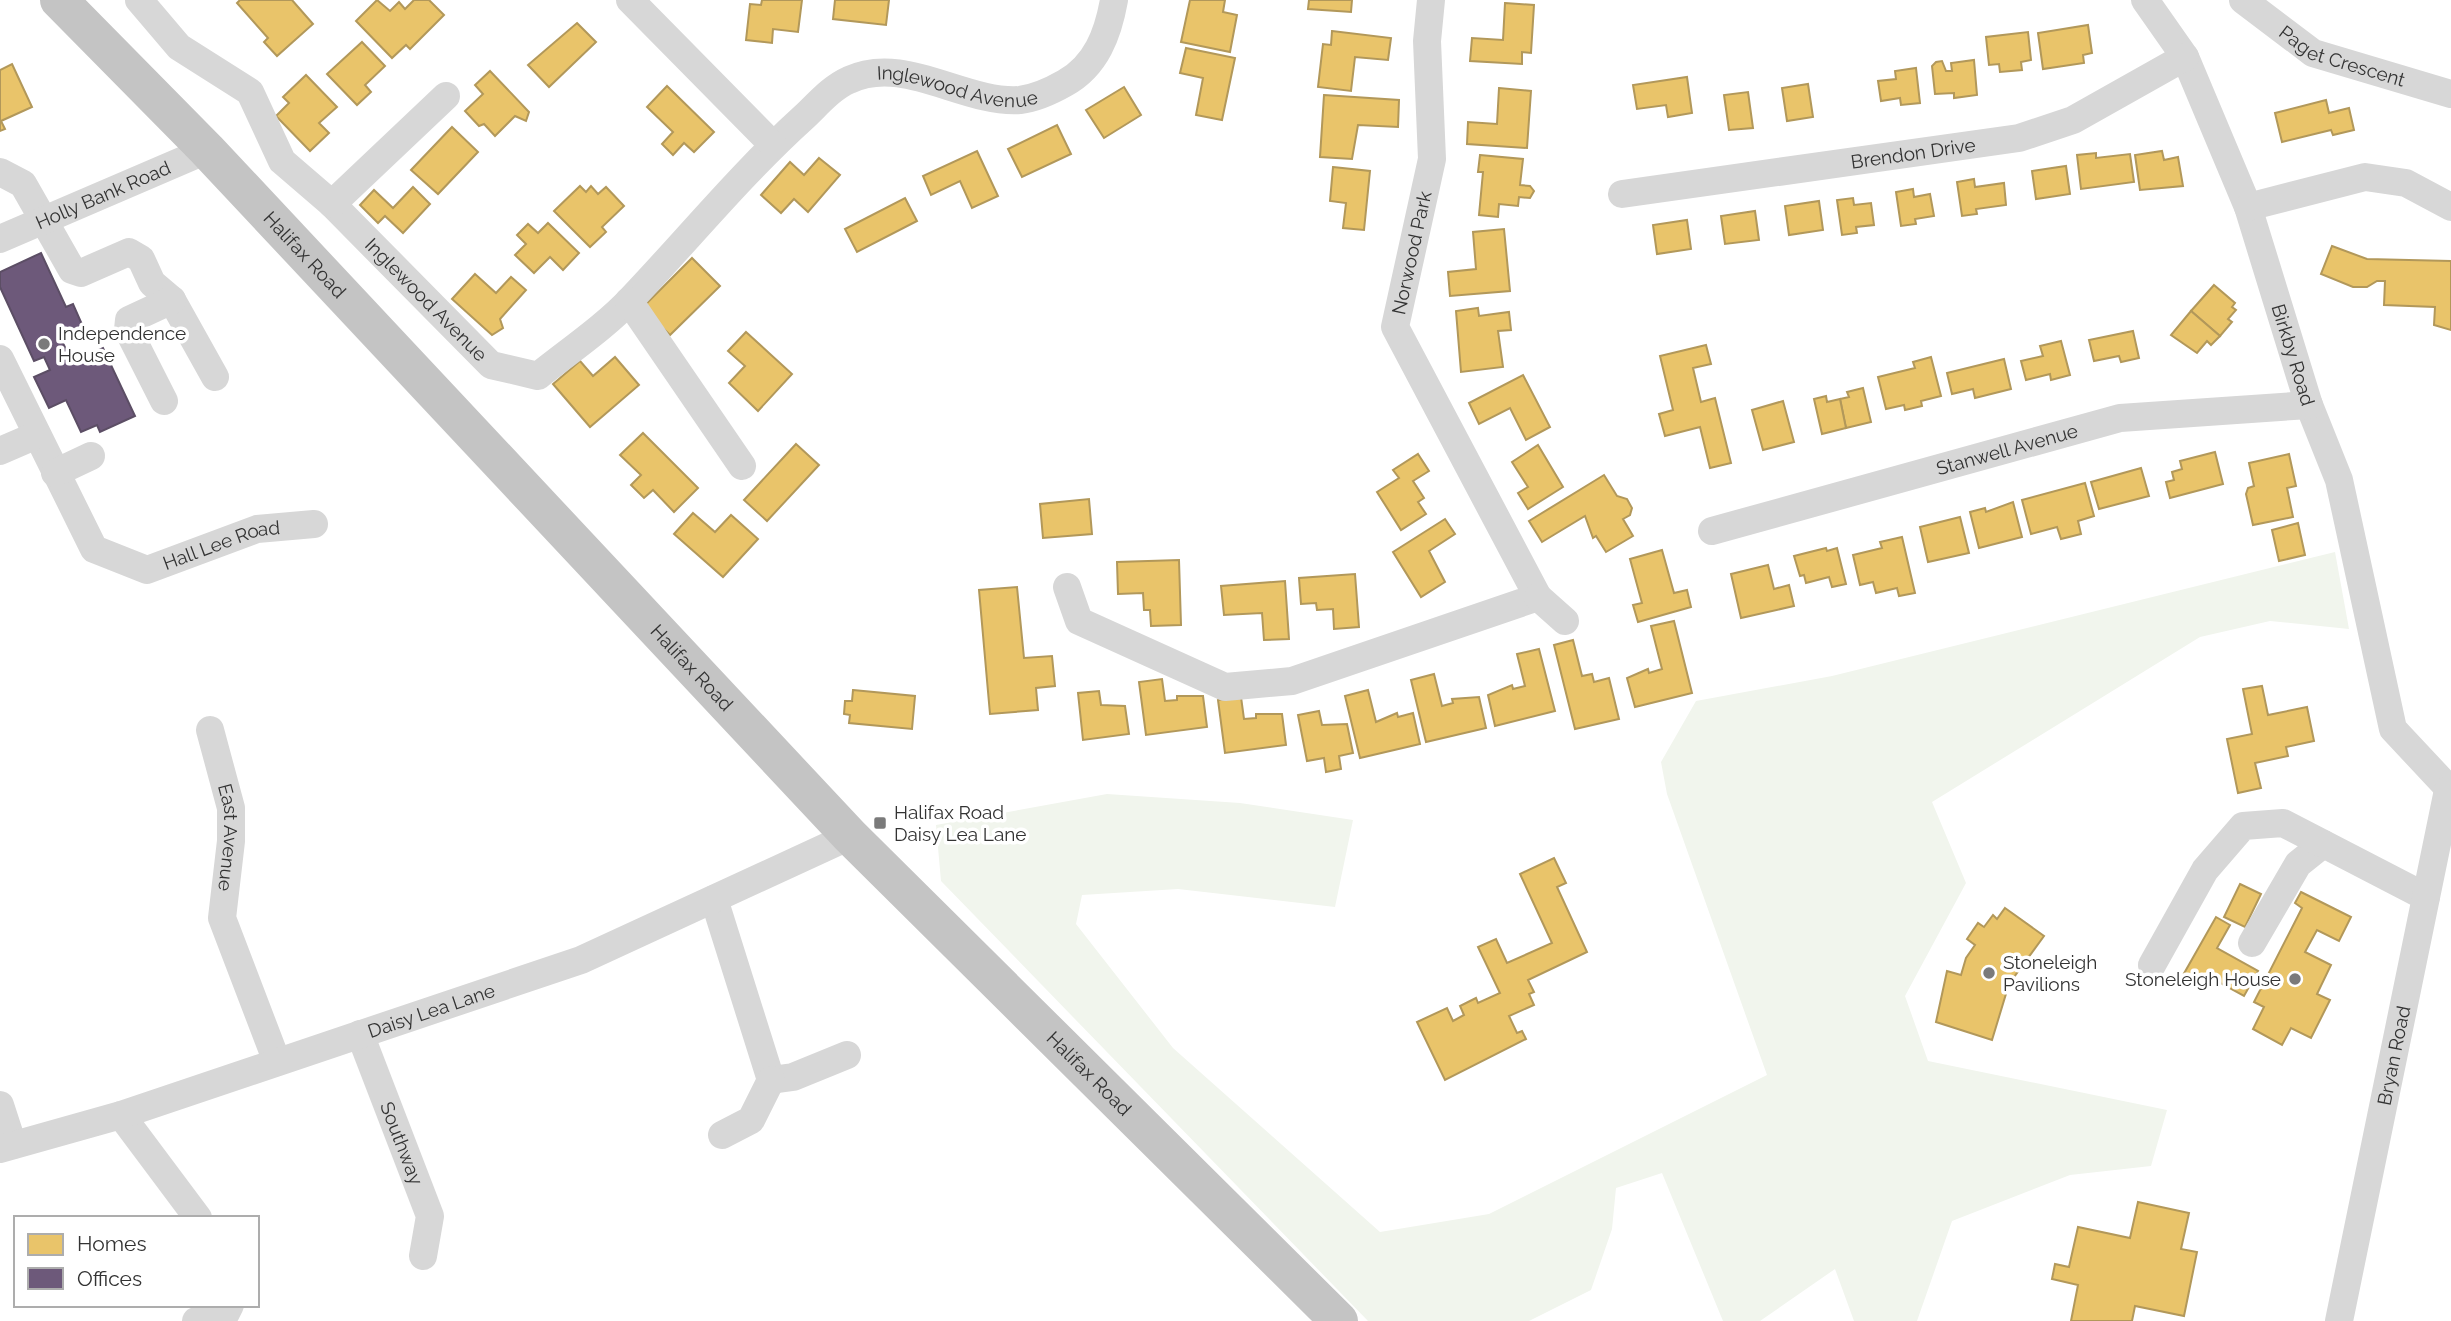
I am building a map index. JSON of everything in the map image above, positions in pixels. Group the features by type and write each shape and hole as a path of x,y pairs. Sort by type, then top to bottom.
{"highway":[{"name":"Halifax Road","path":"59,0 207,150 850,836 1339,1321"}],"street":[{"name":"Inglewood Avenue","path":"139,0 179,47 250,92 282,162 332,204 491,365 538,376 629,301 773,145 835,88 850,79 894,73 989,96 1020,100 1046,93 1075,78 1097,55 1111,19 1114,0"},
{"path":"630,0 773,145"},
{"name":"Norwood Park","path":"1431,0 1427,41 1432,159 1395,327 1538,597 1565,621"},
{"name":"Birkby Road","path":"2145,0 2185,57 2248,207 2309,405 2339,480 2393,729 2450,791"},
{"name":"Paget Crescent","path":"2243,0 2313,53 2451,94"},
{"name":"Brendon Drive","path":"1622,194 2019,138 2073,120 2185,57"},
{"path":"332,204 446,96"},
{"name":"Holly Bank Road","path":"0,239 207,150"},
{"path":"0,172 23,184 72,271 81,273 129,252 141,259 152,283 172,300 215,377"},
{"path":"2248,207 2365,177 2406,183 2451,207"},
{"path":"164,401 128,330 129,320 172,300"},
{"path":"629,301 742,466"},
{"name":"Hall Lee Road","path":"0,359 94,549 147,570 257,529 314,524"},
{"name":"Stanwell Avenue","path":"1712,531 2120,418 2309,405"},
{"path":"0,451 37,435"},
{"path":"55,473 91,456"},
{"path":"1067,587 1079,621 1225,687 1292,681 1538,597"},
{"name":"East Avenue","path":"210,730 232,808 222,918 276,1062"},
{"name":"Bryan Road","path":"2339,1321 2450,791"},
{"path":"2152,965 2205,870 2243,826 2283,823 2426,897"},
{"name":"Daisy Lea Lane","path":"7,1147 121,1115 581,960 850,836"},
{"path":"2252,943 2298,864 2323,844"},
{"path":"714,899 771,1080 751,1120 722,1135"},
{"name":"Southway","path":"360,1034 430,1216 423,1255"},
{"path":"771,1080 793,1077 847,1055"},
{"path":"0,1105 7,1147"},
{"path":"121,1115 197,1216"},
{"path":"196,1321 226,1313 229,1307"}],"shaded area":[{"path":"2335,552 2349,629 2270,621 2200,637 1932,802 1966,883 1905,996 1928,1061 2167,1110 2151,1166 2070,1175 1952,1221 1917,1321 1854,1321 1835,1269 1760,1321 1723,1321 1662,1173 1616,1188 1612,1229 1591,1290 1529,1321 1368,1321 941,881 936,825 1107,794 1240,803 1353,820 1335,907 1178,889 1082,895 1076,924 1173,1048 1380,1232 1489,1214 1767,1075 1667,794 1661,762 1696,701 1832,676"}],"building: Homes":[{"path":"240,0 292,0 313,24 277,56 264,42 268,38 237,3"},
{"path":"377,0 390,11 399,2 405,9 414,0 429,0 444,15 410,49 406,45 392,58 356,21"},
{"path":"762,0 802,0 798,32 773,29 772,43 746,40 750,4 761,5"},
{"path":"835,0 889,0 886,25 833,19"},
{"path":"1190,0 1225,0 1223,12 1237,15 1230,52 1181,42"},
{"path":"1309,0 1352,0 1351,12 1308,9"},
{"path":"1505,3 1534,5 1531,53 1522,52 1522,64 1470,61 1472,38 1503,40"},
{"path":"577,23 596,42 549,87 528,65"},
{"path":"2088,25 2092,53 2083,55 2084,63 2043,69 2038,33"},
{"path":"1332,31 1391,38 1388,60 1355,57 1351,91 1318,87 1323,44 1331,45"},
{"path":"2028,32 2031,60 2021,62 2022,70 2000,72 1999,64 1989,65 1986,37"},
{"path":"362,42 385,66 365,85 371,92 357,105 327,74"},
{"path":"1186,48 1235,58 1222,120 1196,115 1203,78 1180,73"},
{"path":"1974,60 1977,95 1954,98 1954,93 1935,94 1932,66 1936,62 1942,61 1946,71 1952,71 1951,63"},
{"path":"12,64 32,107 1,121 5,129 0,131 0,70"},
{"path":"1916,68 1920,103 1901,105 1900,98 1881,101 1878,81 1896,79 1895,71"},
{"path":"490,71 529,112 526,121 515,116 495,136 484,124 479,126 465,111 483,94 475,85"},
{"path":"306,75 337,107 319,123 329,133 310,151 276,116 289,103 283,97"},
{"path":"1687,77 1692,113 1668,117 1666,105 1637,109 1633,85"},
{"path":"1808,84 1813,117 1787,121 1782,88"},
{"path":"667,86 714,132 694,152 684,143 673,155 662,144 673,132 647,107"},
{"path":"1124,87 1141,115 1104,138 1086,110"},
{"path":"1499,88 1531,91 1527,148 1467,144 1468,122 1497,124"},
{"path":"1748,92 1753,128 1729,130 1724,95"},
{"path":"1324,95 1399,100 1398,127 1358,125 1352,159 1320,157"},
{"path":"2326,100 2329,113 2349,108 2354,130 2333,135 2331,130 2282,142 2275,113"},
{"path":"1057,125 1071,154 1022,177 1008,149"},
{"path":"452,127 478,152 438,194 411,170"},
{"path":"977,151 998,196 972,208 960,181 931,195 923,176"},
{"path":"2162,151 2164,160 2178,157 2183,186 2140,190 2135,155"},
{"path":"2096,153 2096,158 2130,154 2134,182 2081,189 2077,155"},
{"path":"1480,155 1523,159 1520,185 1530,186 1534,191 1530,198 1519,197 1518,206 1499,204 1498,217 1479,215 1483,172 1478,172"},
{"path":"819,158 840,175 808,212 794,199 781,213 761,195 790,162 804,175"},
{"path":"2066,166 2070,194 2036,199 2032,171"},
{"path":"1333,167 1370,171 1364,230 1343,228 1346,203 1330,201"},
{"path":"1974,179 1975,187 2004,183 2006,205 1976,209 1977,214 1962,216 1957,182"},
{"path":"580,186 586,192 591,186 598,194 606,187 624,206 602,227 606,232 590,247 554,211"},
{"path":"413,187 430,204 403,233 385,216 378,223 360,205 374,190 393,208"},
{"path":"1913,189 1914,197 1930,194 1934,216 1915,219 1916,224 1901,226 1896,192"},
{"path":"905,198 917,221 857,252 845,229"},
{"path":"1853,198 1854,205 1871,203 1874,225 1856,227 1857,233 1842,235 1837,200"},
{"path":"1819,201 1823,230 1789,235 1785,206"},
{"path":"1755,211 1759,240 1725,244 1721,216"},
{"path":"1687,220 1691,249 1657,254 1653,225"},
{"path":"548,223 579,253 563,270 550,257 534,273 515,255 526,244 517,235 528,224 538,233"},
{"path":"1504,229 1510,291 1450,296 1448,272 1476,269 1473,232"},
{"path":"2332,246 2367,259 2451,261 2451,330 2434,325 2435,307 2384,305 2385,281 2377,281 2367,287 2353,287 2321,274"},
{"path":"692,258 720,286 670,335 642,308"},
{"path":"475,274 496,293 511,277 526,290 500,319 503,328 492,335 452,299"},
{"path":"2214,285 2235,303 2232,307 2236,310 2228,319 2232,322 2220,336 2191,311"},
{"path":"1478,308 1479,316 1509,312 1511,330 1498,331 1503,367 1461,372 1456,311"},
{"path":"2191,311 2220,336 2211,345 2207,341 2197,353 2171,335"},
{"path":"2133,331 2139,358 2121,362 2119,356 2094,361 2089,340"},
{"path":"746,332 792,374 758,411 729,383 745,366 728,351"},
{"path":"2061,341 2070,375 2051,380 2050,374 2026,380 2021,361 2043,356 2040,346"},
{"path":"1706,345 1711,364 1693,368 1701,402 1715,398 1731,463 1710,468 1700,427 1665,436 1659,414 1673,410 1660,356"},
{"path":"615,357 639,385 590,427 553,384 580,361 593,376"},
{"path":"1931,357 1941,396 1921,401 1922,406 1905,410 1904,405 1886,409 1878,377 1915,368 1913,362"},
{"path":"2004,359 2011,389 1975,398 1973,389 1952,394 1947,373"},
{"path":"1523,375 1550,427 1526,440 1510,408 1479,424 1469,403"},
{"path":"1863,388 1871,422 1846,428 1840,399 1849,397 1847,392"},
{"path":"1826,396 1827,402 1840,399 1846,428 1822,434 1814,399"},
{"path":"1783,401 1794,442 1763,450 1752,410"},
{"path":"643,433 698,488 674,512 653,490 644,498 631,485 641,475 620,455"},
{"path":"796,444 819,465 767,521 744,500"},
{"path":"1538,445 1563,487 1528,509 1518,493 1528,487 1512,462"},
{"path":"2215,452 2223,484 2170,498 2166,482 2174,480 2172,472 2182,469 2180,461"},
{"path":"1418,454 1429,471 1413,481 1424,498 1418,502 1426,514 1401,530 1377,492 1399,478 1393,470"},
{"path":"2289,454 2296,486 2287,488 2293,517 2253,525 2246,494 2248,488 2254,486 2249,463"},
{"path":"2141,468 2149,496 2099,509 2091,482"},
{"path":"1604,475 1617,496 1627,499 1632,508 1630,515 1623,519 1633,536 1606,552 1596,536 1593,538 1585,516 1542,542 1529,521"},
{"path":"2085,483 2094,516 2078,521 2081,534 2061,539 2057,527 2031,534 2022,500"},
{"path":"1089,499 1092,534 1043,538 1040,504"},
{"path":"2013,502 2022,537 1979,548 1970,512 1985,508 1986,512"},
{"path":"693,513 715,532 731,515 758,539 723,577 674,534"},
{"path":"1960,517 1969,553 1928,562 1920,527"},
{"path":"1445,519 1455,534 1429,551 1445,582 1421,597 1393,552"},
{"path":"2298,523 2305,555 2279,561 2272,530"},
{"path":"1902,537 1915,593 1899,596 1897,588 1876,593 1873,582 1860,585 1853,555 1882,548 1880,542"},
{"path":"1826,548 1827,551 1837,548 1846,584 1832,587 1829,577 1806,583 1804,575 1800,576 1794,556"},
{"path":"1662,550 1674,593 1687,590 1691,607 1638,622 1633,605 1642,603 1630,559"},
{"path":"1179,560 1181,625 1151,626 1150,610 1144,610 1143,593 1118,594 1117,562"},
{"path":"1768,565 1774,589 1789,585 1794,606 1741,618 1731,574"},
{"path":"1355,574 1359,627 1334,629 1333,609 1317,610 1316,603 1301,604 1299,578"},
{"path":"1285,581 1289,639 1264,640 1262,613 1224,615 1221,586"},
{"path":"1017,587 1024,658 1052,656 1055,686 1036,688 1038,710 990,714 979,590"},
{"path":"1674,621 1692,693 1635,707 1627,678 1648,669 1649,673 1662,669 1651,626"},
{"path":"1573,640 1582,676 1592,674 1594,682 1609,678 1619,719 1575,729 1554,645"},
{"path":"1539,649 1555,711 1495,726 1488,695 1512,685 1513,689 1525,686 1517,654"},
{"path":"1434,674 1442,706 1453,703 1452,699 1479,697 1486,728 1426,742 1411,680"},
{"path":"1162,679 1165,701 1177,700 1177,696 1203,696 1207,727 1146,735 1139,682"},
{"path":"2262,686 2268,715 2307,707 2314,741 2286,747 2288,756 2255,763 2261,788 2238,793 2227,739 2252,734 2243,689"},
{"path":"853,690 915,696 912,729 849,723 850,715 844,714 845,701 852,701"},
{"path":"1368,690 1376,722 1397,713 1398,717 1413,713 1420,744 1360,758 1345,696"},
{"path":"1099,691 1101,705 1125,706 1129,734 1083,740 1078,693"},
{"path":"1241,697 1244,719 1256,718 1256,714 1282,714 1286,745 1225,753 1218,700"},
{"path":"1319,711 1322,725 1347,724 1353,753 1339,756 1341,769 1326,772 1324,758 1307,761 1298,715"},
{"path":"1554,858 1566,883 1557,887 1587,952 1528,980 1534,992 1529,994 1534,1005 1509,1016 1517,1033 1522,1031 1526,1039 1445,1080 1417,1022 1447,1008 1453,1021 1464,1015 1460,1006 1476,998 1478,1003 1500,993 1478,947 1496,939 1507,963 1552,943 1520,874"},
{"path":"2240,884 2261,894 2245,927 2224,917"},
{"name":"Stoneleigh House","path":"2301,892 2351,917 2339,941 2317,930 2305,952 2331,965 2317,994 2330,1000 2311,1038 2291,1028 2282,1045 2253,1029 2264,1007 2254,1002 2302,908 2295,903"},
{"name":"Stoneleigh Pavilions","path":"2005,908 2044,936 2009,984 1992,1040 1936,1022 1947,971 1961,975 1966,958 1975,945 1967,939 1978,923 1984,927 1993,915 1997,919"},
{"path":"2216,917 2230,925 2217,948 2258,971 2244,996 2206,975 2199,987 2182,977"},
{"path":"2138,1202 2189,1213 2181,1249 2197,1252 2184,1316 2135,1306 2132,1321 2071,1321 2078,1285 2052,1279 2055,1264 2069,1267 2078,1227 2130,1238"}],"building: Offices":[{"name":"Independence House","path":"41,253 66,307 73,304 84,329 61,339 72,362 103,348 135,416 100,432 97,425 81,432 66,400 49,408 34,377 50,370 44,357 34,361 0,287 0,272"}],"place":[{"name":"Independence House","path":"44,344"},
{"name":"Halifax Road Daisy Lea Lane","path":"880,823"},
{"name":"Stoneleigh Pavilions","path":"1989,973"},
{"name":"Stoneleigh House","path":"2295,979"}]}
